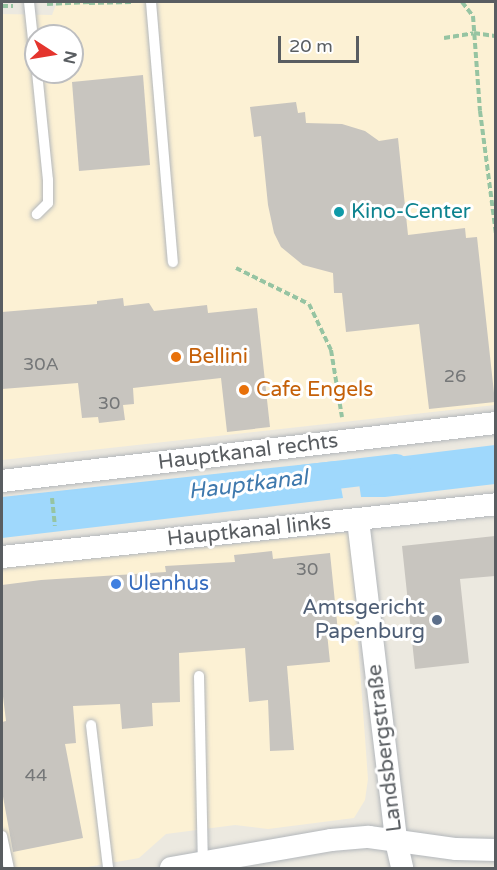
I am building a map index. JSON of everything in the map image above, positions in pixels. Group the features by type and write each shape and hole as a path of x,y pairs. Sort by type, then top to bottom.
{"street":[{"name":"Hauptkanal rechts","path":"2,481 495,423"},
{"name":"Hauptkanal links","path":"2,557 495,504"},
{"name":"Landsbergstraße","path":"358,520 396,841 402,868"},
{"path":"171,868 331,840 369,837 456,849 495,850"}],"lane":[{"path":"29,2 31,24"},
{"path":"151,2 173,262"},
{"path":"37,214 48,203 48,180 38,84"},
{"path":"199,676 203,862"},
{"path":"92,725 108,868"},
{"path":"2,836 9,868"}],"path":[{"path":"88,3 137,2"},
{"path":"462,2 472,16 480,111 495,235"},
{"path":"444,38 474,33 495,36"},
{"path":"236,268 309,304 331,350 346,440"},
{"path":"52,496 56,532"}],"shaded area":[{"path":"57,2 495,2 495,405 2,460 2,14 52,15"},
{"path":"350,532 368,779 365,800 354,818 268,829 235,825 166,834 139,858 82,868 2,868 2,568"}],"water":[{"name":"Hauptkanal","path":"495,445 495,484 385,497 361,497 356,462"},
{"path":"336,461 343,498 2,538 2,497"}],"building":[{"path":"143,75 150,165 79,171 72,84 84,84 84,81"},
{"name":"Kino-Center","path":"296,102 298,113 305,112 306,123 342,124 365,131 379,141 398,138 408,235 465,228 466,238 477,237 495,402 429,409 419,324 346,332 342,293 334,293 333,273 303,265 281,247 274,233 268,205 261,136 254,137 250,107"},
{"path":"123,298 124,306 149,303 154,311 207,305 208,313 257,308 270,427 227,432 221,378 133,388 134,404 123,405 125,420 99,423 98,417 82,418 78,383 2,389 2,312 97,304 97,301"},
{"name":"Amtsgericht Papenburg","path":"495,536 495,576 460,579 469,663 415,669 402,546"},
{"path":"272,551 273,559 330,553 338,632 327,633 330,662 287,666 294,750 270,751 268,700 249,702 245,648 179,653 180,702 152,703 153,726 122,729 120,704 73,706 76,743 65,744 83,838 13,852 2,791 2,722 6,721 2,688 2,585 41,580 166,572 165,566 235,562 234,555"}],"waterway":[{"name":"Hauptkanal","path":"302,479 396,468"}],"place":[{"name":"Kino-Center","path":"339,212"},
{"name":"Bellini","path":"176,357"},
{"name":"Cafe Engels","path":"244,390"},
{"name":"Ulenhus","path":"116,584"},
{"name":"Amtsgericht Papenburg","path":"437,620"}]}
